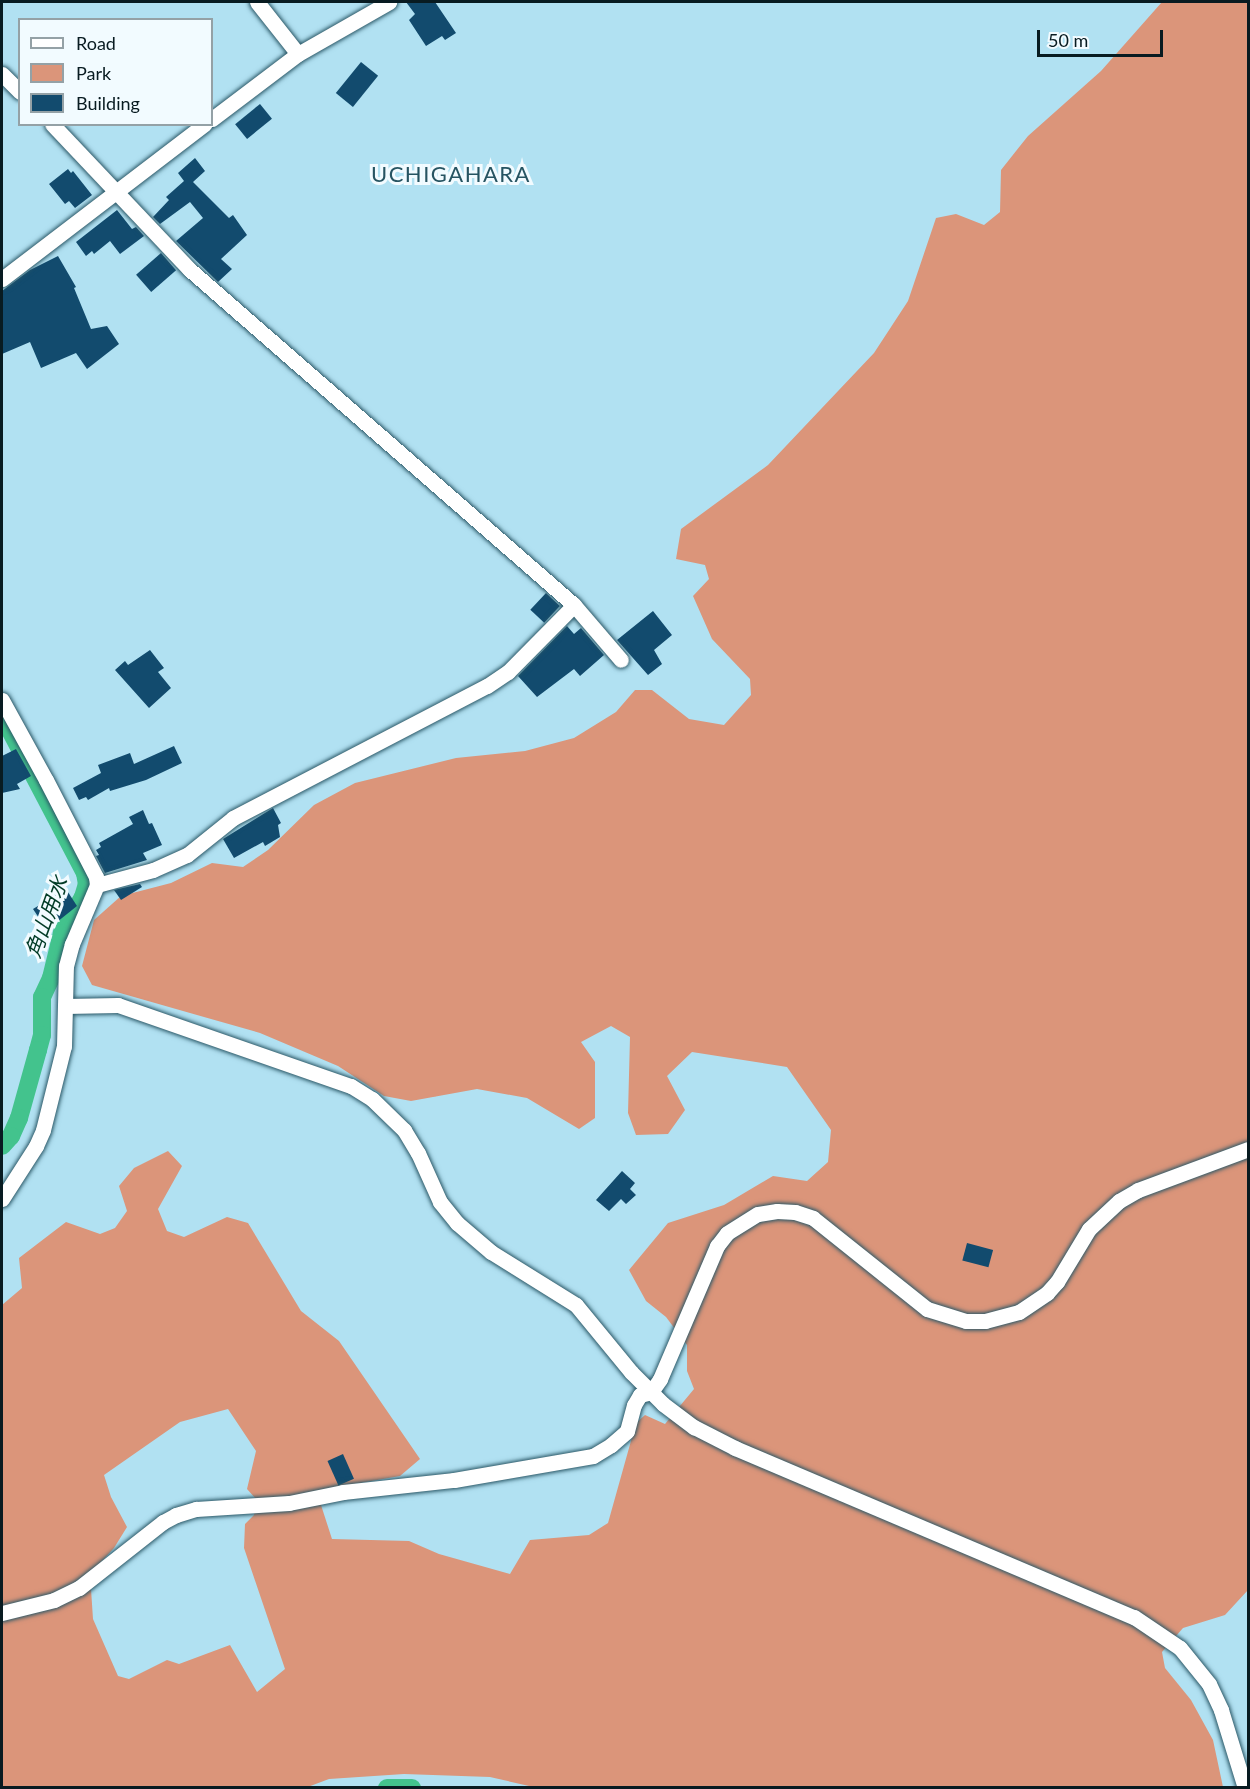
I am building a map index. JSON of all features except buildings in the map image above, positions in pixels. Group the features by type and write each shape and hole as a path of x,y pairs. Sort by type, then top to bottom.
{"street":[{"path":"256,2 298,54"},
{"path":"213,118 298,54 389,2"},
{"path":"2,74 18,90"},
{"path":"53,126 189,269 574,605 621,660"},
{"path":"2,279 202,126"},
{"path":"97,885 153,870 187,855 233,818 487,686 508,672 574,605"},
{"path":"2,700 96,877 97,885 72,944 66,966 63,1046 43,1130 36,1146 2,1199"},
{"path":"65,1006 118,1005 351,1086 372,1099 404,1130 418,1153 440,1202 457,1223 491,1252 576,1305 651,1392 694,1427 735,1448 1134,1617 1158,1631 1179,1648 1209,1684 1225,1722 1245,1788"},
{"path":"2,1613 54,1600 79,1588 163,1522 196,1509 281,1504 343,1492 454,1480 593,1456 611,1445 627,1431 634,1405 640,1395 651,1392 660,1379 717,1246 727,1233 758,1214 795,1212 813,1218 927,1309 966,1321 985,1320 1019,1312 1047,1293 1057,1282 1089,1229 1119,1201 1138,1190 1248,1149"}],"green space":[{"path":"1162,2 1248,2 1248,1590 1225,1615 1183,1628 1162,1652 1165,1668 1191,1700 1213,1740 1223,1787 538,1788 490,1777 404,1774 329,1779 305,1788 2,1788 2,1305 22,1288 19,1258 66,1222 100,1234 115,1228 127,1211 119,1186 134,1168 168,1151 182,1166 158,1209 167,1231 184,1237 227,1217 248,1223 301,1311 339,1341 420,1459 400,1476 332,1488 321,1505 332,1539 409,1541 439,1554 510,1574 530,1540 589,1535 608,1523 636,1423 645,1415 665,1424 694,1389 687,1371 687,1345 666,1317 646,1301 629,1270 668,1223 724,1205 773,1176 807,1181 828,1162 831,1130 787,1067 692,1052 667,1076 685,1110 668,1134 636,1135 628,1113 630,1037 611,1026 581,1042 595,1062 595,1118 579,1129 527,1098 477,1089 411,1101 384,1096 338,1066 260,1033 92,985 82,966 94,920 121,896 171,883 212,863 243,867 268,850 314,805 355,783 456,758 525,751 574,738 616,712 635,690 652,690 689,719 724,725 751,695 750,679 712,639 693,596 709,579 705,565 676,559 681,529 768,465 874,353 908,301 936,218 956,214 984,225 1000,212 1001,170 1028,136 1101,71","holes":["228,1409 256,1451 247,1489 256,1499 254,1515 245,1524 244,1548 285,1669 257,1692 230,1645 179,1664 167,1660 129,1679 118,1676 93,1619 90,1574 114,1548 127,1527 111,1497 104,1475 180,1422"]}],"waterway":[{"name":"角山用水","path":"2,715 85,873 87,884 83,897 62,933 51,978 42,997 42,1035 19,1118 11,1136 2,1146"},
{"name":"角山用水","path":"387,1788 412,1788"}],"district":[{"name":"UCHIGAHARA","path":"451,174"}]}
